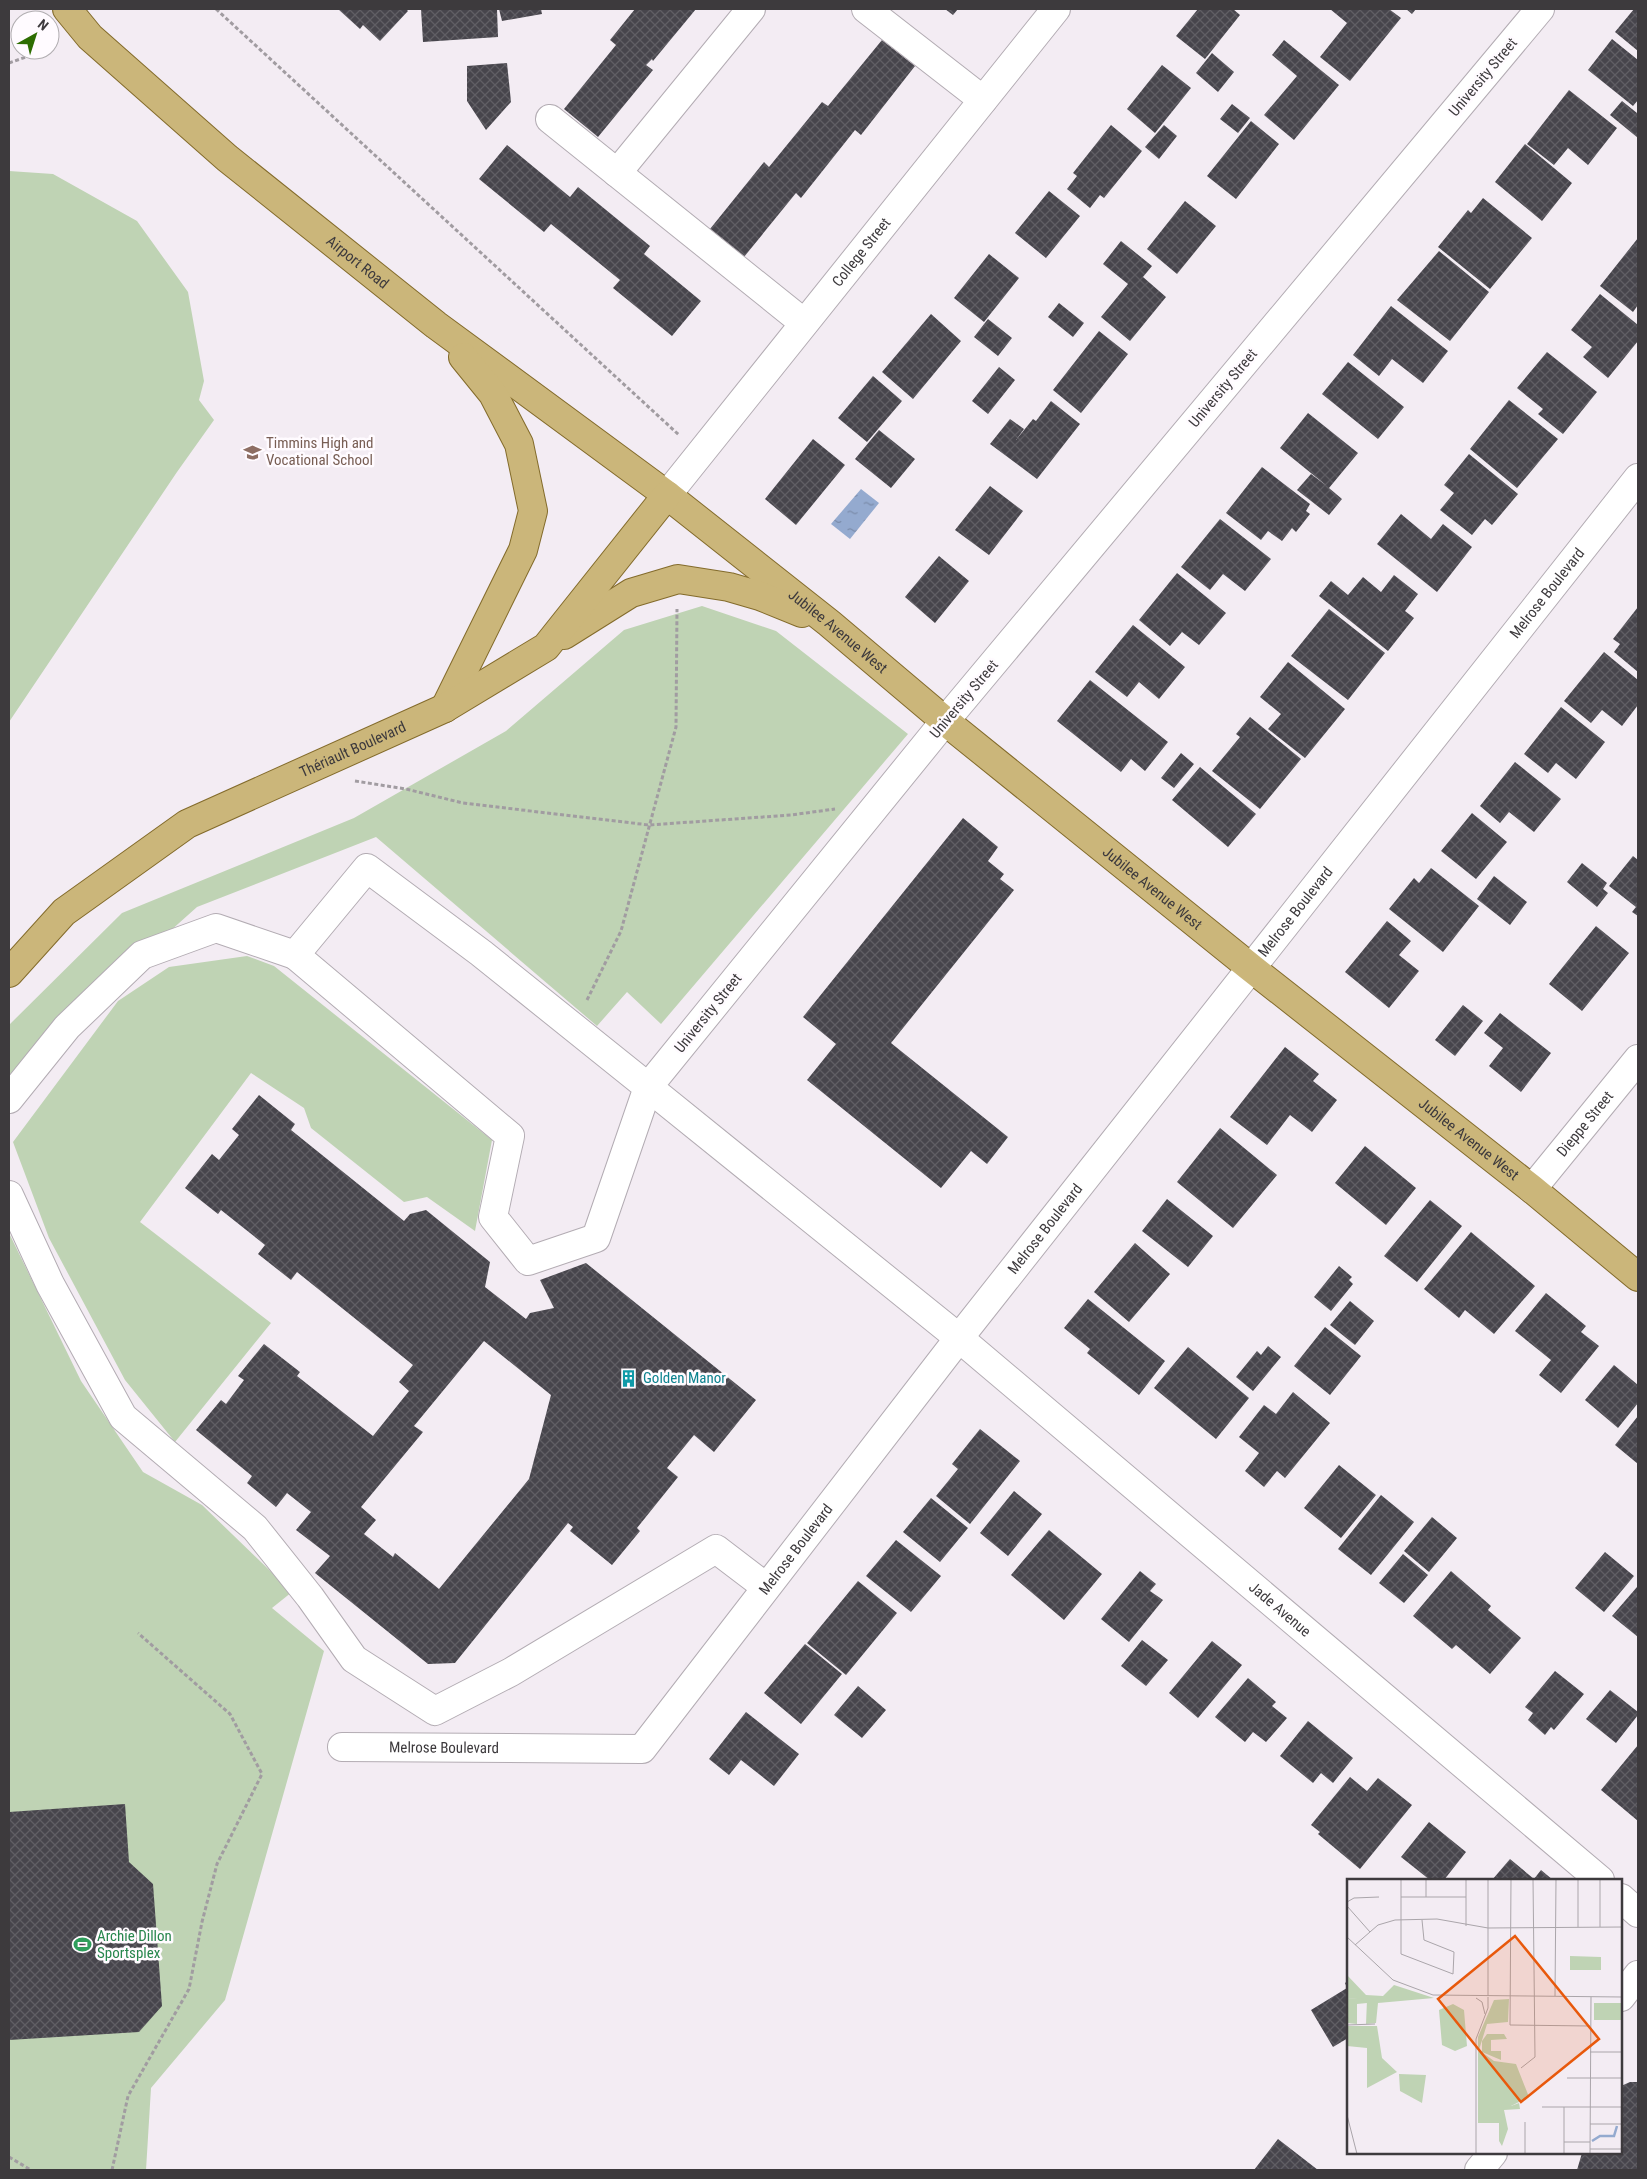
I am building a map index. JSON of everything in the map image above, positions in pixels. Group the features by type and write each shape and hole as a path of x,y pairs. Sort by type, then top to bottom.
{"main road":[{"name":"Airport Road","path":"67,9 90,37 227,158 436,325 667,495"},
{"path":"436,325 498,402 519,444 533,511 523,550 446,708"},
{"name":"Jubilee Avenue West","path":"667,495 829,623 945,722 1250,967 1532,1188 1638,1277"},
{"name":"Thériault Boulevard","path":"9,973 64,912 187,824 446,708 546,647 667,495"},
{"path":"546,647 631,593 678,580 729,587 760,596 829,623"}],"street":[{"path":"617,173 751,9"},
{"path":"866,9 983,100"},
{"name":"College Street","path":"667,495 1056,9"},
{"name":"University Street","path":"648,1087 945,722 1540,9"},
{"path":"550,119 804,323"},
{"name":"Melrose Boulevard","path":"342,1747 642,1749 959,1338 1250,967 1638,478"},
{"path":"294,954 367,868 481,953 959,1338"},
{"path":"9,1099 67,1026 142,955 216,928 294,954 510,1136 493,1217 528,1260 596,1238 648,1087"},
{"name":"Dieppe Street","path":"1532,1188 1638,1059"},
{"path":"9,1195 50,1284 123,1417 255,1528 310,1597 354,1660 435,1711 511,1672 716,1549 766,1587"},
{"name":"Jade Avenue","path":"959,1338 1599,1879"},
{"path":"1622,1899 1638,1913"},
{"path":"1622,1996 1638,1975"},
{"path":"1479,2170 1493,2154"}],"path":[{"path":"216,9 700,454"},
{"path":"573,1027 621,931 676,726 678,580"},
{"path":"349,780 406,789 463,803 649,825 791,815 880,802"},
{"path":"112,2170 128,2096 189,1989 202,1922 217,1864 262,1774 230,1714 138,1633"},
{"path":"9,2157 31,2170"}],"green space":[{"path":"9,171 53,174 137,221 188,292 204,381 199,400 214,420 9,722"},
{"path":"702,606 776,631 908,734 661,1024 627,992 597,1026 376,837 197,907 9,1075 9,1025 122,913 354,818 506,731 624,630"},
{"path":"247,956 274,966 492,1140 475,1231 427,1197 404,1202 311,1128 304,1108 251,1073 140,1222 271,1323 175,1442 125,1380 49,1238 13,1142 118,1001 169,967"},
{"path":"9,1233 81,1381 143,1472 202,1505 292,1592 272,1608 324,1651 225,2000 151,2088 146,2170 9,2170"}],"water":[{"path":"861,489 879,503 850,539 831,524"}],"building":[{"path":"338,9 406,9 408,11 380,41 363,25 360,29"},
{"path":"421,9 497,9 498,37 423,42"},
{"path":"499,9 541,9 542,14 502,21"},
{"path":"635,9 696,9 653,61 652,59 646,65 653,70 598,137 564,109 616,45 610,40"},
{"path":"945,9 958,9 953,15"},
{"path":"1198,9 1233,9 1240,15 1205,59 1176,36"},
{"path":"1330,9 1389,9 1401,18 1350,81 1320,57 1347,23"},
{"path":"1406,9 1416,9 1412,14"},
{"path":"1634,9 1638,9 1638,51 1615,32"},
{"path":"1612,39 1638,60 1638,100 1633,106 1588,70"},
{"path":"882,40 915,66 861,135 855,130 801,198 796,193 744,257 710,229 764,162 769,167 822,102 828,106"},
{"path":"1284,40 1339,85 1294,140 1264,115 1297,76 1272,55"},
{"path":"1212,53 1234,72 1218,92 1196,73"},
{"path":"507,63 511,102 486,130 467,101 467,66"},
{"path":"1162,65 1191,88 1155,133 1127,109"},
{"path":"1569,90 1617,128 1588,165 1568,148 1554,165 1527,144"},
{"path":"1622,101 1638,112 1638,138 1610,115"},
{"path":"1232,104 1250,118 1238,133 1220,119"},
{"path":"1251,121 1279,144 1236,199 1207,176"},
{"path":"1111,125 1142,151 1104,198 1100,195 1090,208 1067,189 1077,176 1073,173"},
{"path":"1164,125 1177,136 1159,159 1145,147"},
{"path":"1525,144 1572,183 1542,221 1495,182"},
{"path":"507,145 570,197 578,187 650,246 644,254 701,301 672,336 613,288 620,280 551,224 544,232 479,179"},
{"path":"1049,191 1080,216 1046,258 1015,233"},
{"path":"1483,198 1532,238 1490,289 1438,247 1468,210 1471,213"},
{"path":"1185,201 1216,226 1177,274 1147,249"},
{"path":"1638,238 1638,305 1633,312 1600,286"},
{"path":"1121,241 1152,266 1143,277 1166,297 1130,341 1101,317 1128,284 1103,264"},
{"path":"1439,251 1489,292 1450,341 1397,300"},
{"path":"989,254 1019,278 984,322 954,298"},
{"path":"1600,294 1638,325 1638,341 1608,378 1583,357 1592,347 1571,330"},
{"path":"1059,303 1084,323 1073,337 1048,317"},
{"path":"1391,306 1448,351 1423,383 1392,359 1379,376 1353,355"},
{"path":"931,314 961,341 913,399 882,372"},
{"path":"988,319 1012,338 998,356 974,337"},
{"path":"1099,331 1128,354 1081,413 1053,390"},
{"path":"1547,352 1597,392 1563,434 1538,414 1543,409 1517,388"},
{"path":"1348,362 1404,407 1378,439 1322,394"},
{"path":"999,367 1015,380 988,414 972,401"},
{"path":"873,376 902,401 867,442 838,418"},
{"path":"1509,400 1558,439 1517,488 1470,449"},
{"path":"1051,401 1080,424 1037,479 990,444 1010,419 1024,429 1016,440 1033,419 1036,421"},
{"path":"1308,413 1358,453 1329,488 1342,499 1329,515 1297,490 1311,474 1327,486 1280,448"},
{"path":"879,430 915,459 891,488 855,459"},
{"path":"813,439 845,465 796,525 765,499"},
{"path":"1469,454 1518,494 1492,525 1485,519 1472,535 1440,510 1454,493 1444,485"},
{"path":"1262,467 1310,504 1306,511 1310,514 1296,532 1292,528 1282,541 1268,531 1261,540 1226,513"},
{"path":"990,486 1023,511 989,555 955,530"},
{"path":"1401,514 1431,539 1443,524 1472,547 1437,592 1377,544"},
{"path":"1220,519 1271,559 1245,591 1223,574 1210,590 1181,567"},
{"path":"939,556 969,581 935,623 905,597"},
{"path":"1177,573 1226,613 1199,645 1182,632 1170,646 1139,620"},
{"path":"1394,575 1418,594 1405,611 1414,618 1388,651 1319,596 1331,581 1348,595 1363,577 1381,592"},
{"path":"1638,607 1638,672 1614,652 1620,644 1613,639"},
{"path":"1329,609 1385,653 1348,700 1291,656"},
{"path":"1133,625 1185,667 1159,699 1139,682 1127,697 1095,672"},
{"path":"1604,652 1638,680 1638,705 1622,726 1602,710 1591,723 1564,701"},
{"path":"1288,662 1345,709 1305,758 1268,729 1281,714 1260,697"},
{"path":"1090,680 1168,742 1145,771 1131,759 1121,772 1057,721"},
{"path":"1561,707 1605,742 1576,779 1556,763 1548,773 1524,754"},
{"path":"1250,717 1301,759 1260,809 1212,771 1240,737 1236,734"},
{"path":"1181,753 1194,764 1174,788 1161,778"},
{"path":"1515,762 1561,799 1534,832 1509,812 1500,823 1480,806"},
{"path":"1200,767 1256,814 1228,847 1172,800"},
{"path":"1472,813 1507,842 1476,879 1441,851"},
{"path":"963,818 998,847 988,861 1004,874 1000,879 1014,890 891,1043 1008,1137 987,1164 971,1151 941,1188 807,1080 836,1044 803,1017"},
{"path":"1633,856 1638,860 1638,916 1632,912 1636,907 1609,886"},
{"path":"1582,863 1607,883 1603,889 1608,893 1597,907 1567,882"},
{"path":"1431,868 1479,906 1443,952 1389,909 1414,878 1419,883"},
{"path":"1494,876 1527,902 1510,925 1477,899"},
{"path":"1387,921 1411,941 1399,955 1419,971 1389,1008 1345,972"},
{"path":"1596,926 1629,953 1582,1011 1549,984"},
{"path":"1463,1005 1483,1021 1455,1056 1435,1040"},
{"path":"1500,1013 1551,1053 1521,1092 1489,1066 1503,1048 1484,1033"},
{"path":"1285,1047 1319,1074 1313,1081 1337,1100 1312,1132 1290,1115 1267,1145 1230,1117"},
{"name":"Golden Manor","path":"259,1095 295,1124 291,1130 404,1221 410,1214 426,1210 490,1262 485,1287 526,1319 530,1313 554,1308 540,1280 586,1263 756,1400 714,1452 694,1435 667,1468 678,1477 637,1528 640,1531 612,1565 570,1531 573,1527 568,1523 455,1663 428,1664 315,1573 330,1556 296,1530 311,1512 287,1493 276,1507 247,1483 252,1476 196,1430 221,1400 226,1404 244,1380 238,1376 264,1344 300,1372 297,1376 373,1436 409,1391 399,1382 413,1365 297,1272 291,1280 258,1254 265,1245 221,1210 218,1214 185,1188 212,1154 219,1160 239,1135 232,1129","holes":["484,1341 551,1395 529,1479 439,1589 395,1553 393,1557 364,1534 376,1520 361,1507 423,1432 414,1426"]},
{"path":"1220,1128 1277,1175 1233,1228 1177,1182"},
{"path":"1365,1146 1416,1188 1386,1225 1335,1183"},
{"path":"1167,1199 1213,1236 1188,1267 1142,1231"},
{"path":"1430,1200 1462,1226 1417,1282 1384,1256"},
{"path":"1471,1232 1535,1286 1494,1334 1465,1310 1459,1318 1424,1289"},
{"path":"1135,1243 1170,1274 1129,1322 1094,1292"},
{"path":"1339,1266 1352,1277 1349,1280 1353,1284 1331,1311 1314,1297"},
{"path":"1546,1293 1586,1326 1581,1332 1599,1346 1561,1393 1539,1375 1551,1360 1515,1331"},
{"path":"1088,1299 1165,1361 1139,1395 1087,1353 1090,1349 1064,1328"},
{"path":"1350,1301 1374,1321 1355,1345 1330,1325"},
{"path":"1325,1327 1361,1356 1330,1395 1294,1366"},
{"path":"1268,1346 1281,1357 1253,1391 1236,1377 1257,1351 1261,1355"},
{"path":"1188,1347 1249,1398 1216,1439 1154,1388"},
{"path":"1614,1365 1638,1385 1638,1403 1618,1428 1585,1400"},
{"path":"1293,1392 1330,1423 1285,1478 1277,1471 1264,1487 1245,1471 1259,1453 1239,1437 1264,1405 1276,1414"},
{"path":"1638,1416 1638,1464 1615,1445"},
{"path":"980,1429 1020,1461 970,1524 936,1496 958,1469 952,1464"},
{"path":"1339,1465 1376,1495 1341,1538 1304,1508"},
{"path":"1014,1491 1042,1514 1008,1556 980,1533"},
{"path":"1381,1495 1414,1522 1371,1575 1338,1549"},
{"path":"931,1498 968,1528 940,1562 903,1532"},
{"path":"1432,1517 1457,1538 1429,1572 1404,1551"},
{"path":"1049,1530 1102,1574 1064,1620 1011,1575"},
{"path":"896,1540 941,1576 911,1612 866,1576"},
{"path":"1605,1552 1634,1576 1604,1612 1575,1588"},
{"path":"1403,1554 1428,1575 1404,1603 1379,1583"},
{"path":"1140,1571 1156,1584 1150,1591 1163,1600 1129,1642 1101,1619"},
{"path":"1451,1571 1491,1606 1488,1610 1521,1638 1490,1674 1456,1645 1452,1649 1413,1616"},
{"path":"858,1581 897,1613 846,1675 807,1643"},
{"path":"1638,1588 1638,1637 1612,1616"},
{"path":"1142,1640 1168,1660 1146,1686 1121,1666"},
{"path":"1212,1641 1242,1665 1198,1718 1169,1693"},
{"path":"805,1644 842,1674 801,1724 764,1693"},
{"path":"1555,1671 1584,1694 1554,1730 1551,1727 1545,1735 1528,1720 1533,1713 1525,1707"},
{"path":"1248,1678 1276,1702 1272,1706 1287,1718 1266,1742 1253,1732 1245,1742 1215,1717"},
{"path":"858,1686 886,1710 862,1738 834,1715"},
{"path":"1610,1690 1638,1712 1638,1715 1616,1743 1586,1719"},
{"path":"746,1712 799,1754 774,1786 741,1760 729,1775 709,1759"},
{"path":"1308,1721 1353,1758 1333,1783 1321,1773 1313,1783 1280,1756"},
{"path":"1638,1745 1638,1821 1601,1790"},
{"path":"1350,1777 1367,1791 1378,1778 1412,1805 1360,1869 1318,1834 1320,1832 1311,1825"},
{"name":"Archie Dillon Sportsplex","path":"125,1804 129,1862 153,1884 162,2006 139,2032 9,2040 9,1812"},
{"path":"1429,1822 1466,1852 1445,1879 1429,1879 1401,1857"},
{"path":"1510,1859 1534,1879 1493,1879"},
{"path":"1541,1870 1552,1879 1534,1879"},
{"path":"1347,1988 1347,2039 1333,2047 1311,2010"},
{"path":"1630,2082 1638,2082 1638,2170 1577,2170 1582,2154 1622,2154 1622,2086"},
{"path":"1278,2139 1318,2170 1254,2170"}],"place":[{"name":"Timmins High and Vocational School","path":"252,452"},
{"name":"Golden Manor","path":"629,1378"},
{"name":"Archie Dillon Sportsplex","path":"83,1945"}]}
